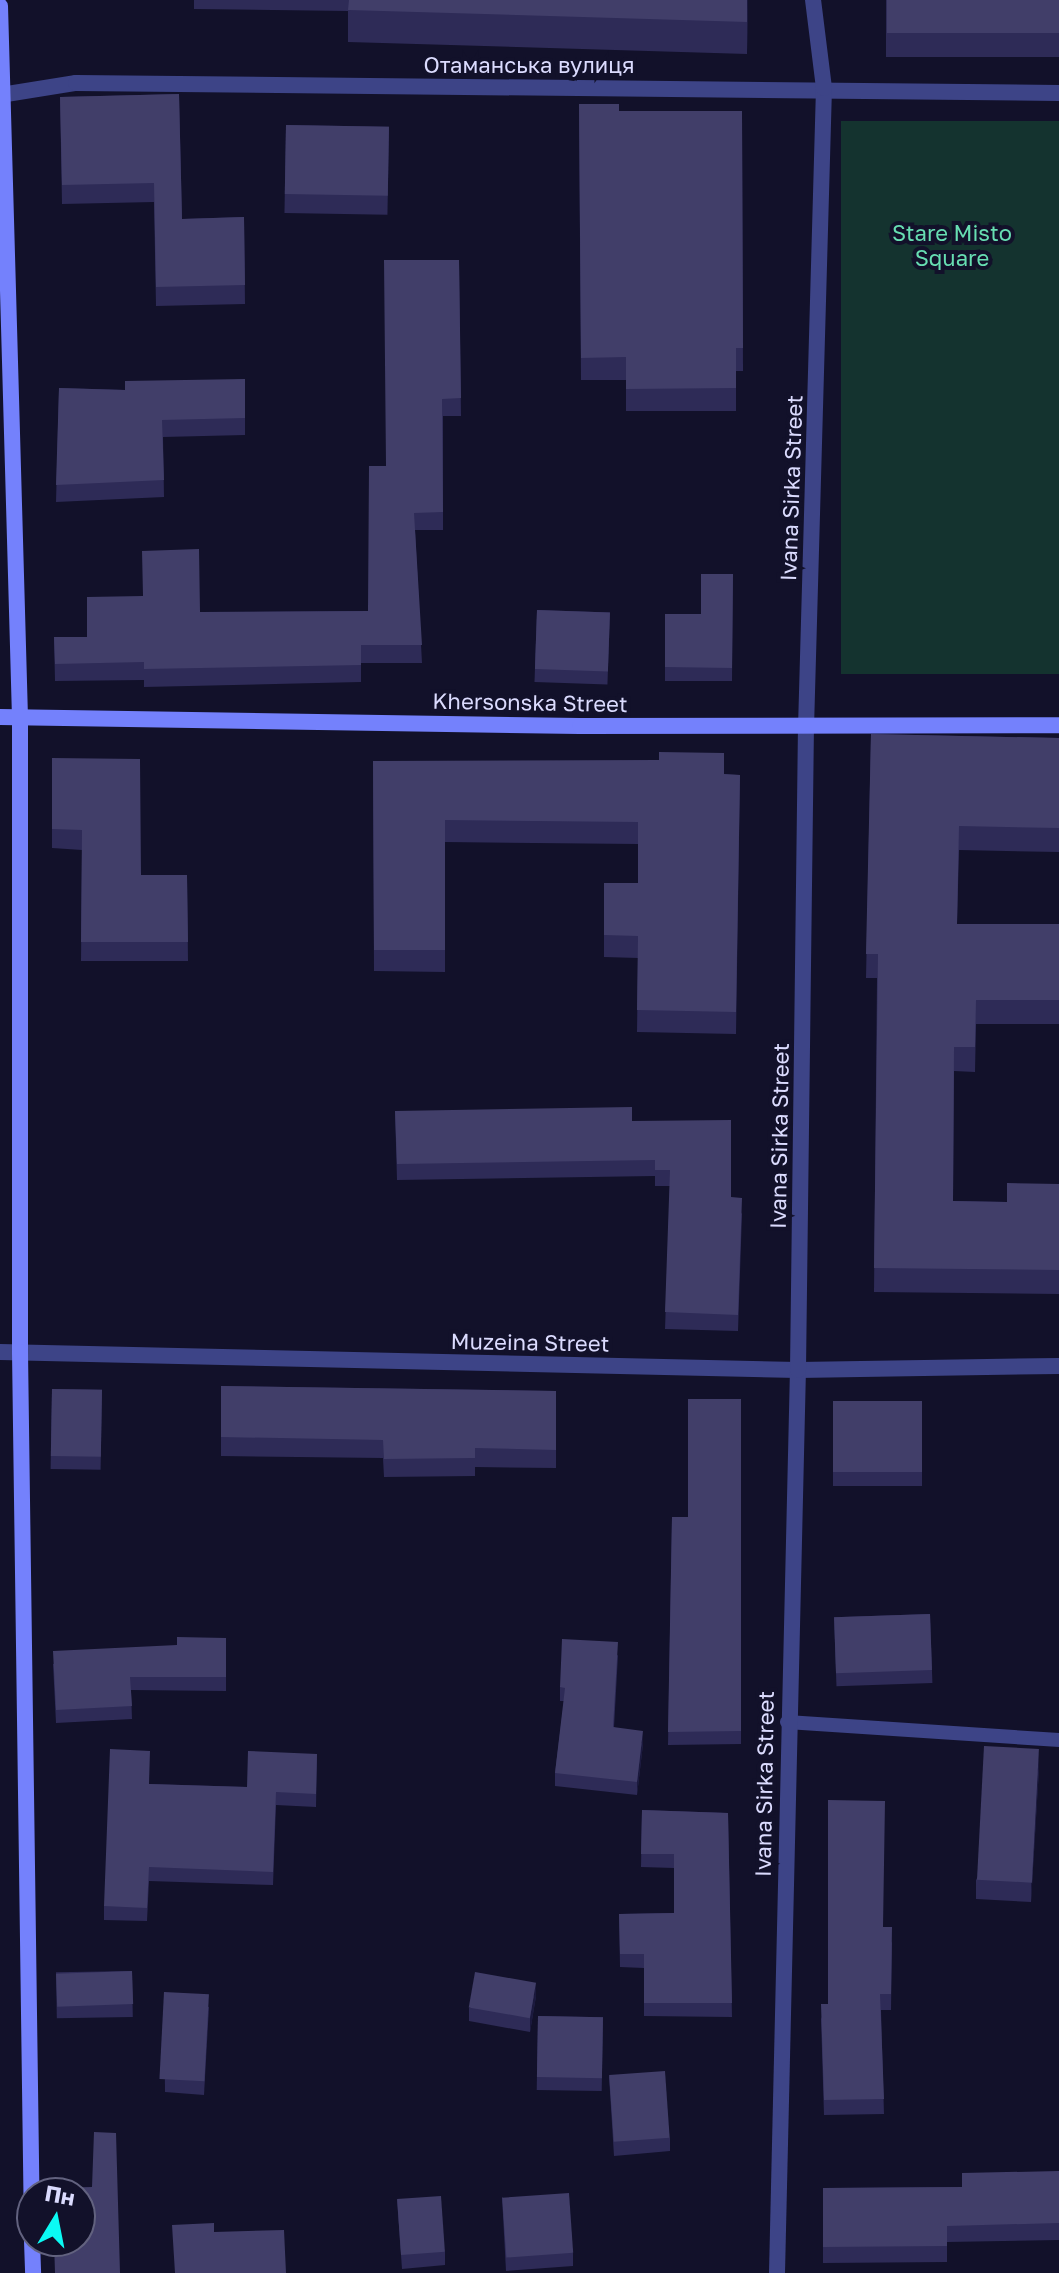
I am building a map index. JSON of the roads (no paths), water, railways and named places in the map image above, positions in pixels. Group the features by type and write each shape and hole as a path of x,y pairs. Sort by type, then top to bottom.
{"street":[{"name":"Ivana Sirka Street","path":"777,2273 787,1722 798,1370 806,728 824,88 813,0"},
{"path":"0,6 20,717 20,1352 31,2177"},
{"name":"Отаманська вулиця","path":"1,95 76,83 824,88 1059,93"},
{"name":"Khersonska Street","path":"0,717 806,728 1059,725"},
{"name":"Muzeina Street","path":"0,1352 798,1370 1059,1366"}],"lane":[{"path":"787,1722 1059,1740"}],"park label":[{"name":"Stare Misto Square","path":"952,244"}]}
